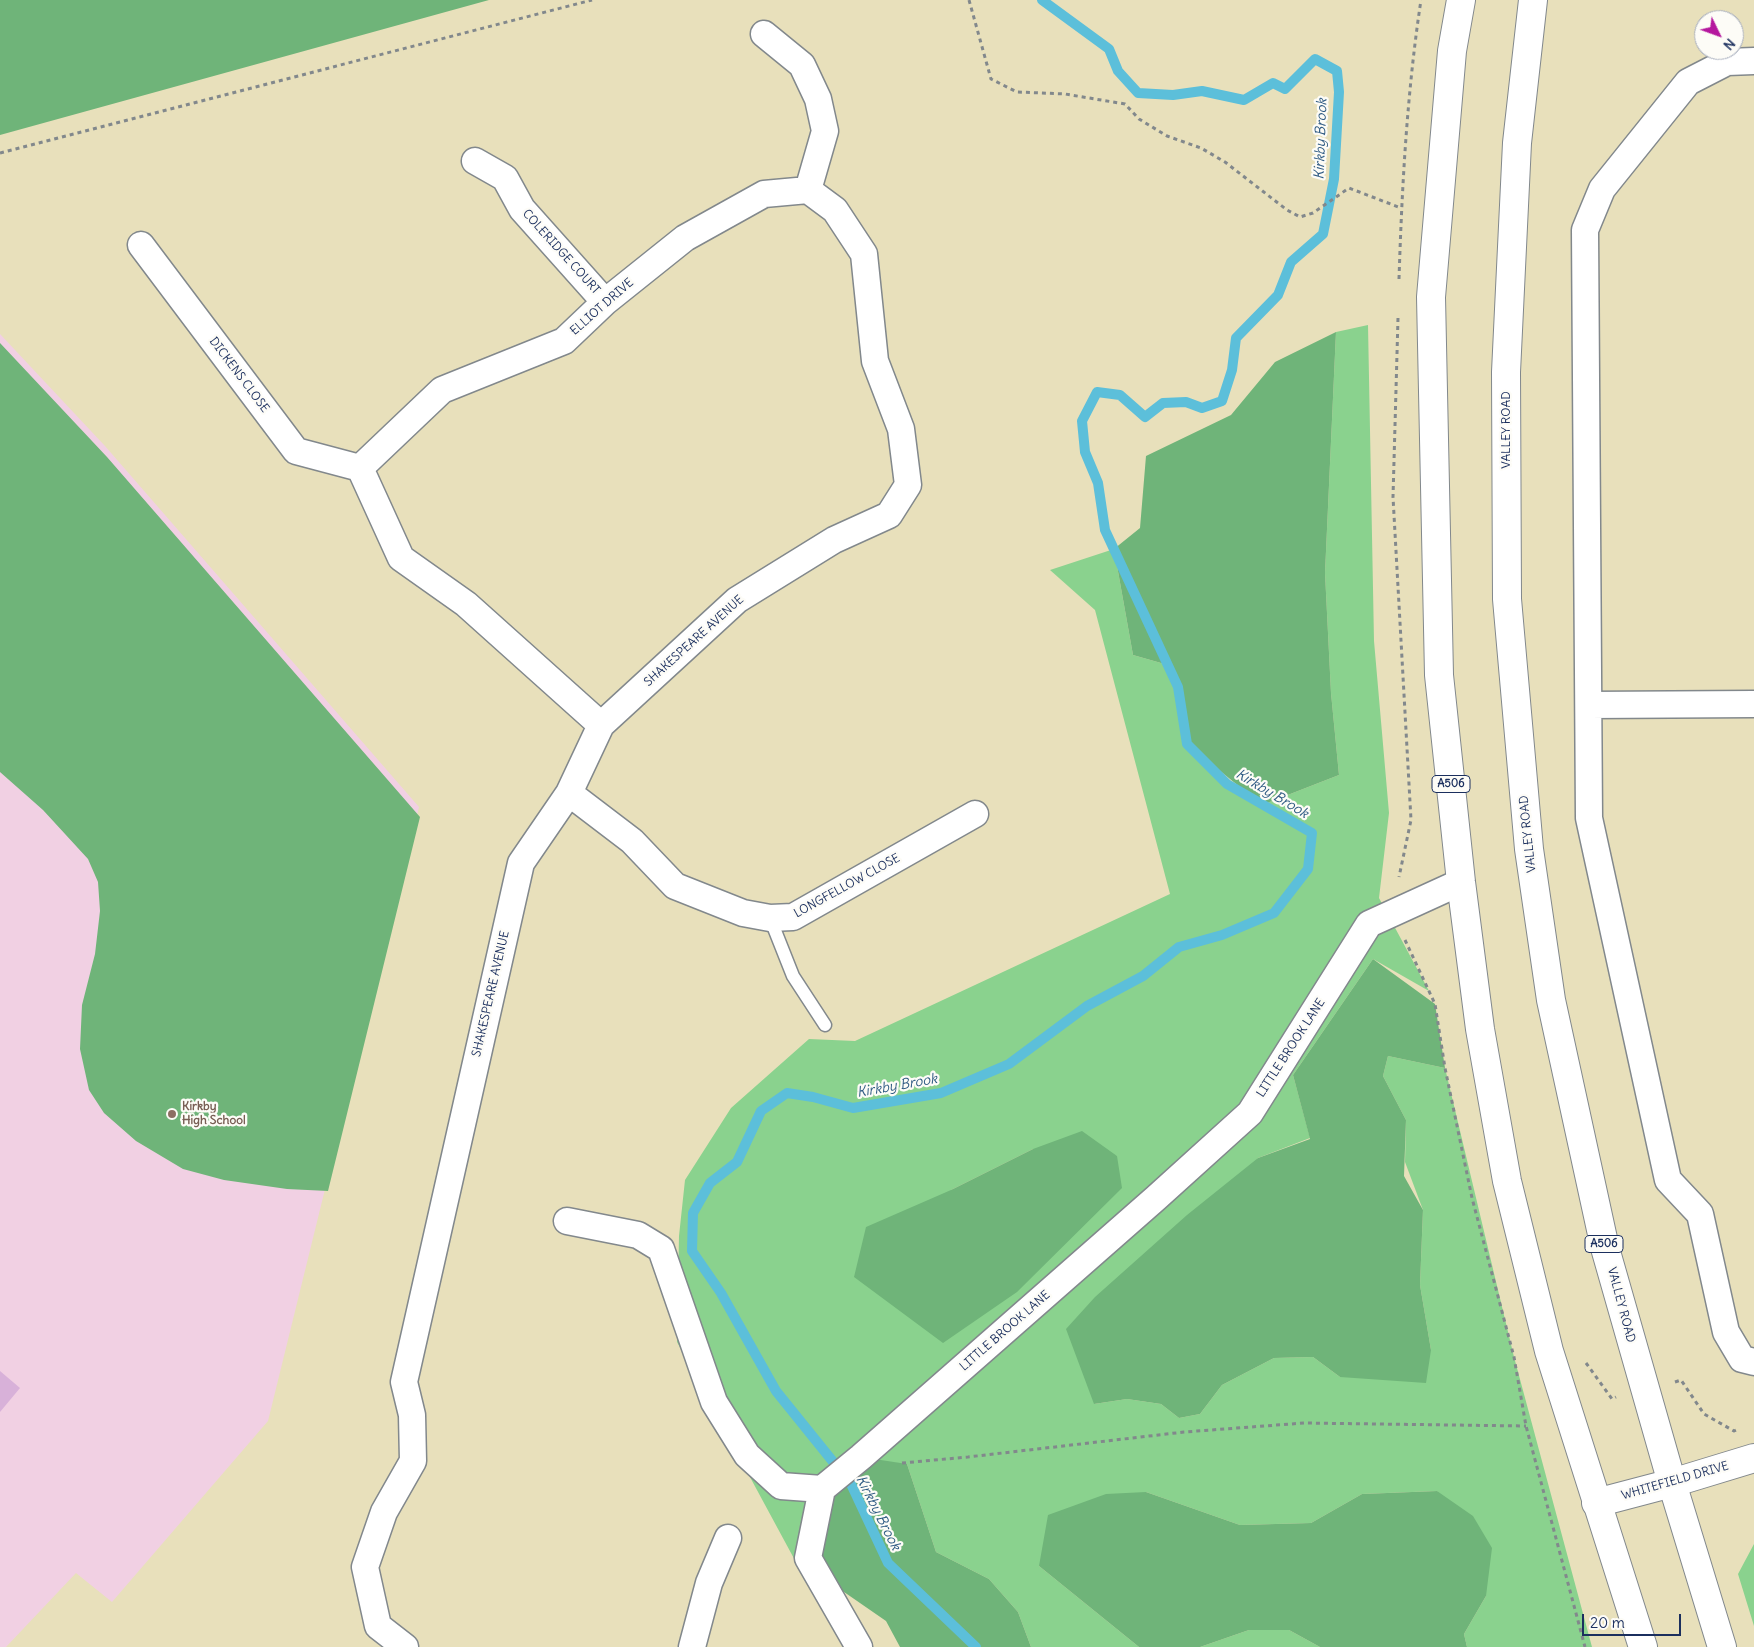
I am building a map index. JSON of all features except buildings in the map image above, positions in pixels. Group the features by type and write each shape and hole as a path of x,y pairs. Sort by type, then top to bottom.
{"main road":[{"name":"A506","path":"1461,0 1452,51 1432,297 1439,675 1461,882 1480,1029 1507,1181 1549,1351 1643,1647"},
{"name":"VALLEY ROAD","path":"1533,0 1517,143 1506,372 1507,599 1529,849 1551,1000 1605,1248 1672,1483 1722,1647"},
{"name":"WHITEFIELD DRIVE","path":"1596,1503 1672,1483 1754,1458"}],"street":[{"path":"764,34 802,64 818,99 825,131 808,190"},
{"path":"1754,61 1727,62 1688,82 1602,189 1585,230 1590,818 1668,1180 1700,1214 1726,1332 1742,1359 1754,1362"},
{"name":"COLERIDGE COURT","path":"475,161 505,178 522,209 605,302"},
{"name":"ELLIOT DRIVE","path":"360,468 442,390 564,340 605,302 685,238 764,194 808,190"},
{"name":"SHAKESPEARE AVENUE","path":"405,1647 378,1626 365,1567 384,1512 413,1461 412,1415 404,1382 521,864 569,793 601,725 737,600 834,540 889,515 908,485 901,428 875,361 864,254 835,210 808,190"},
{"name":"DICKENS CLOSE","path":"141,245 296,451 360,468"},
{"path":"360,468 401,558 466,604 601,725"},
{"path":"1589,705 1754,704"},
{"name":"LONGFELLOW CLOSE","path":"569,793 632,841 676,886 744,913 770,918 793,917 974,814"},
{"name":"LITTLE BROOK LANE","path":"822,1489 1156,1198 1250,1112 1369,924 1461,882"},
{"path":"567,1221 638,1235 661,1249 714,1402 747,1455 780,1486 822,1489 808,1558 859,1647"},
{"path":"692,1647 709,1583 728,1538"}],"lane":[{"path":"770,918 793,976 825,1025"}],"path":[{"path":"0,153 592,0"},
{"path":"969,0 991,79 1017,92 1066,94 1125,104 1139,119 1167,136 1201,148 1225,162 1287,210 1300,217 1312,213 1349,188 1401,208"},
{"path":"861,1457 907,1464 1184,1432 1304,1423 1526,1426"}],"shaded area":[{"name":"Kirkby High School","path":"0,334 105,446 419,807 268,1421 112,1602 76,1573 6,1647 0,1647"}],"green space":[{"path":"0,0 489,0 0,135"},
{"path":"1368,325 1374,641 1389,813 1379,898 1429,991 1373,959 1293,1075 1310,1138 1258,1158 1094,1404 1127,1399 1161,1404 1179,1418 1200,1414 1222,1385 1274,1358 1313,1357 1340,1377 1431,1350 1420,1285 1423,1210 1405,1162 1406,1120 1383,1076 1388,1056 1445,1068 1514,1357 1592,1647 1467,1647 1464,1634 1486,1596 1437,1491 1362,1494 1311,1523 1240,1525 1146,1492 1039,1566 1139,1647 1031,1647 1018,1612 989,1579 936,1552 907,1464 808,1558 811,1590 677,1342 679,1236 685,1180 731,1108 809,1039 855,1041 1170,894 1095,610 1050,570 1114,549 1133,655 1168,665 1187,744 1227,784 1262,805 1339,775 1331,693 1325,573 1336,332","holes":["1033,1149 1117,1156 951,1190"]},
{"path":"1336,332 1325,573 1331,693 1339,775 1262,805 1187,744 1168,665 1133,655 1114,549 1140,528 1146,456 1231,415 1275,362"},
{"path":"0,343 107,457 420,817 328,1191 287,1189 224,1180 183,1169 136,1141 104,1113 89,1090 80,1049 82,1005 95,954 100,911 98,882 88,859 43,810 0,772"},
{"path":"1373,959 1435,1004 1445,1068 1388,1056 1383,1076 1406,1120 1404,1176 1423,1210 1420,1285 1431,1350 1426,1383 1340,1377 1313,1357 1274,1358 1222,1385 1200,1414 1179,1418 1161,1404 1127,1399 1094,1404 1066,1329 1095,1297 1187,1215 1258,1158 1310,1139 1293,1075"},
{"path":"1082,1131 1117,1156 1122,1188 1017,1292 943,1343 854,1277 866,1227 951,1190 1033,1149"},
{"path":"861,1457 907,1464 936,1552 989,1579 1018,1612 1031,1647 900,1647 886,1621 818,1574 822,1489"},
{"path":"1437,1491 1473,1516 1492,1548 1486,1596 1464,1634 1467,1647 1320,1647 1289,1630 1249,1630 1200,1647 1139,1647 1039,1566 1048,1515 1106,1494 1146,1492 1240,1525 1311,1523 1362,1494"},
{"path":"1754,1544 1754,1626 1738,1574"},
{"path":"1249,1630 1289,1630 1320,1647 1200,1647"}],"waterway":[{"name":"Kirkby Brook","path":"976,1647 888,1563 851,1484 776,1391 721,1293 692,1251 693,1213 710,1183 737,1162 761,1111 787,1093 813,1097 853,1108 941,1093 1009,1064 1087,1006 1143,976 1179,947 1222,935 1274,913 1308,869 1312,833 1227,784 1187,744 1178,687 1105,530 1098,483 1085,452 1082,421 1097,392 1120,395 1145,417 1163,403 1186,402 1202,408 1222,401 1232,370 1236,338 1278,295 1291,262 1323,234 1334,179 1339,92 1337,71 1315,59 1285,89 1273,83 1244,100 1202,91 1173,95 1138,93 1118,71 1109,49 1042,0"}],"place":[{"name":"Kirkby High School","path":"172,1114"}]}
